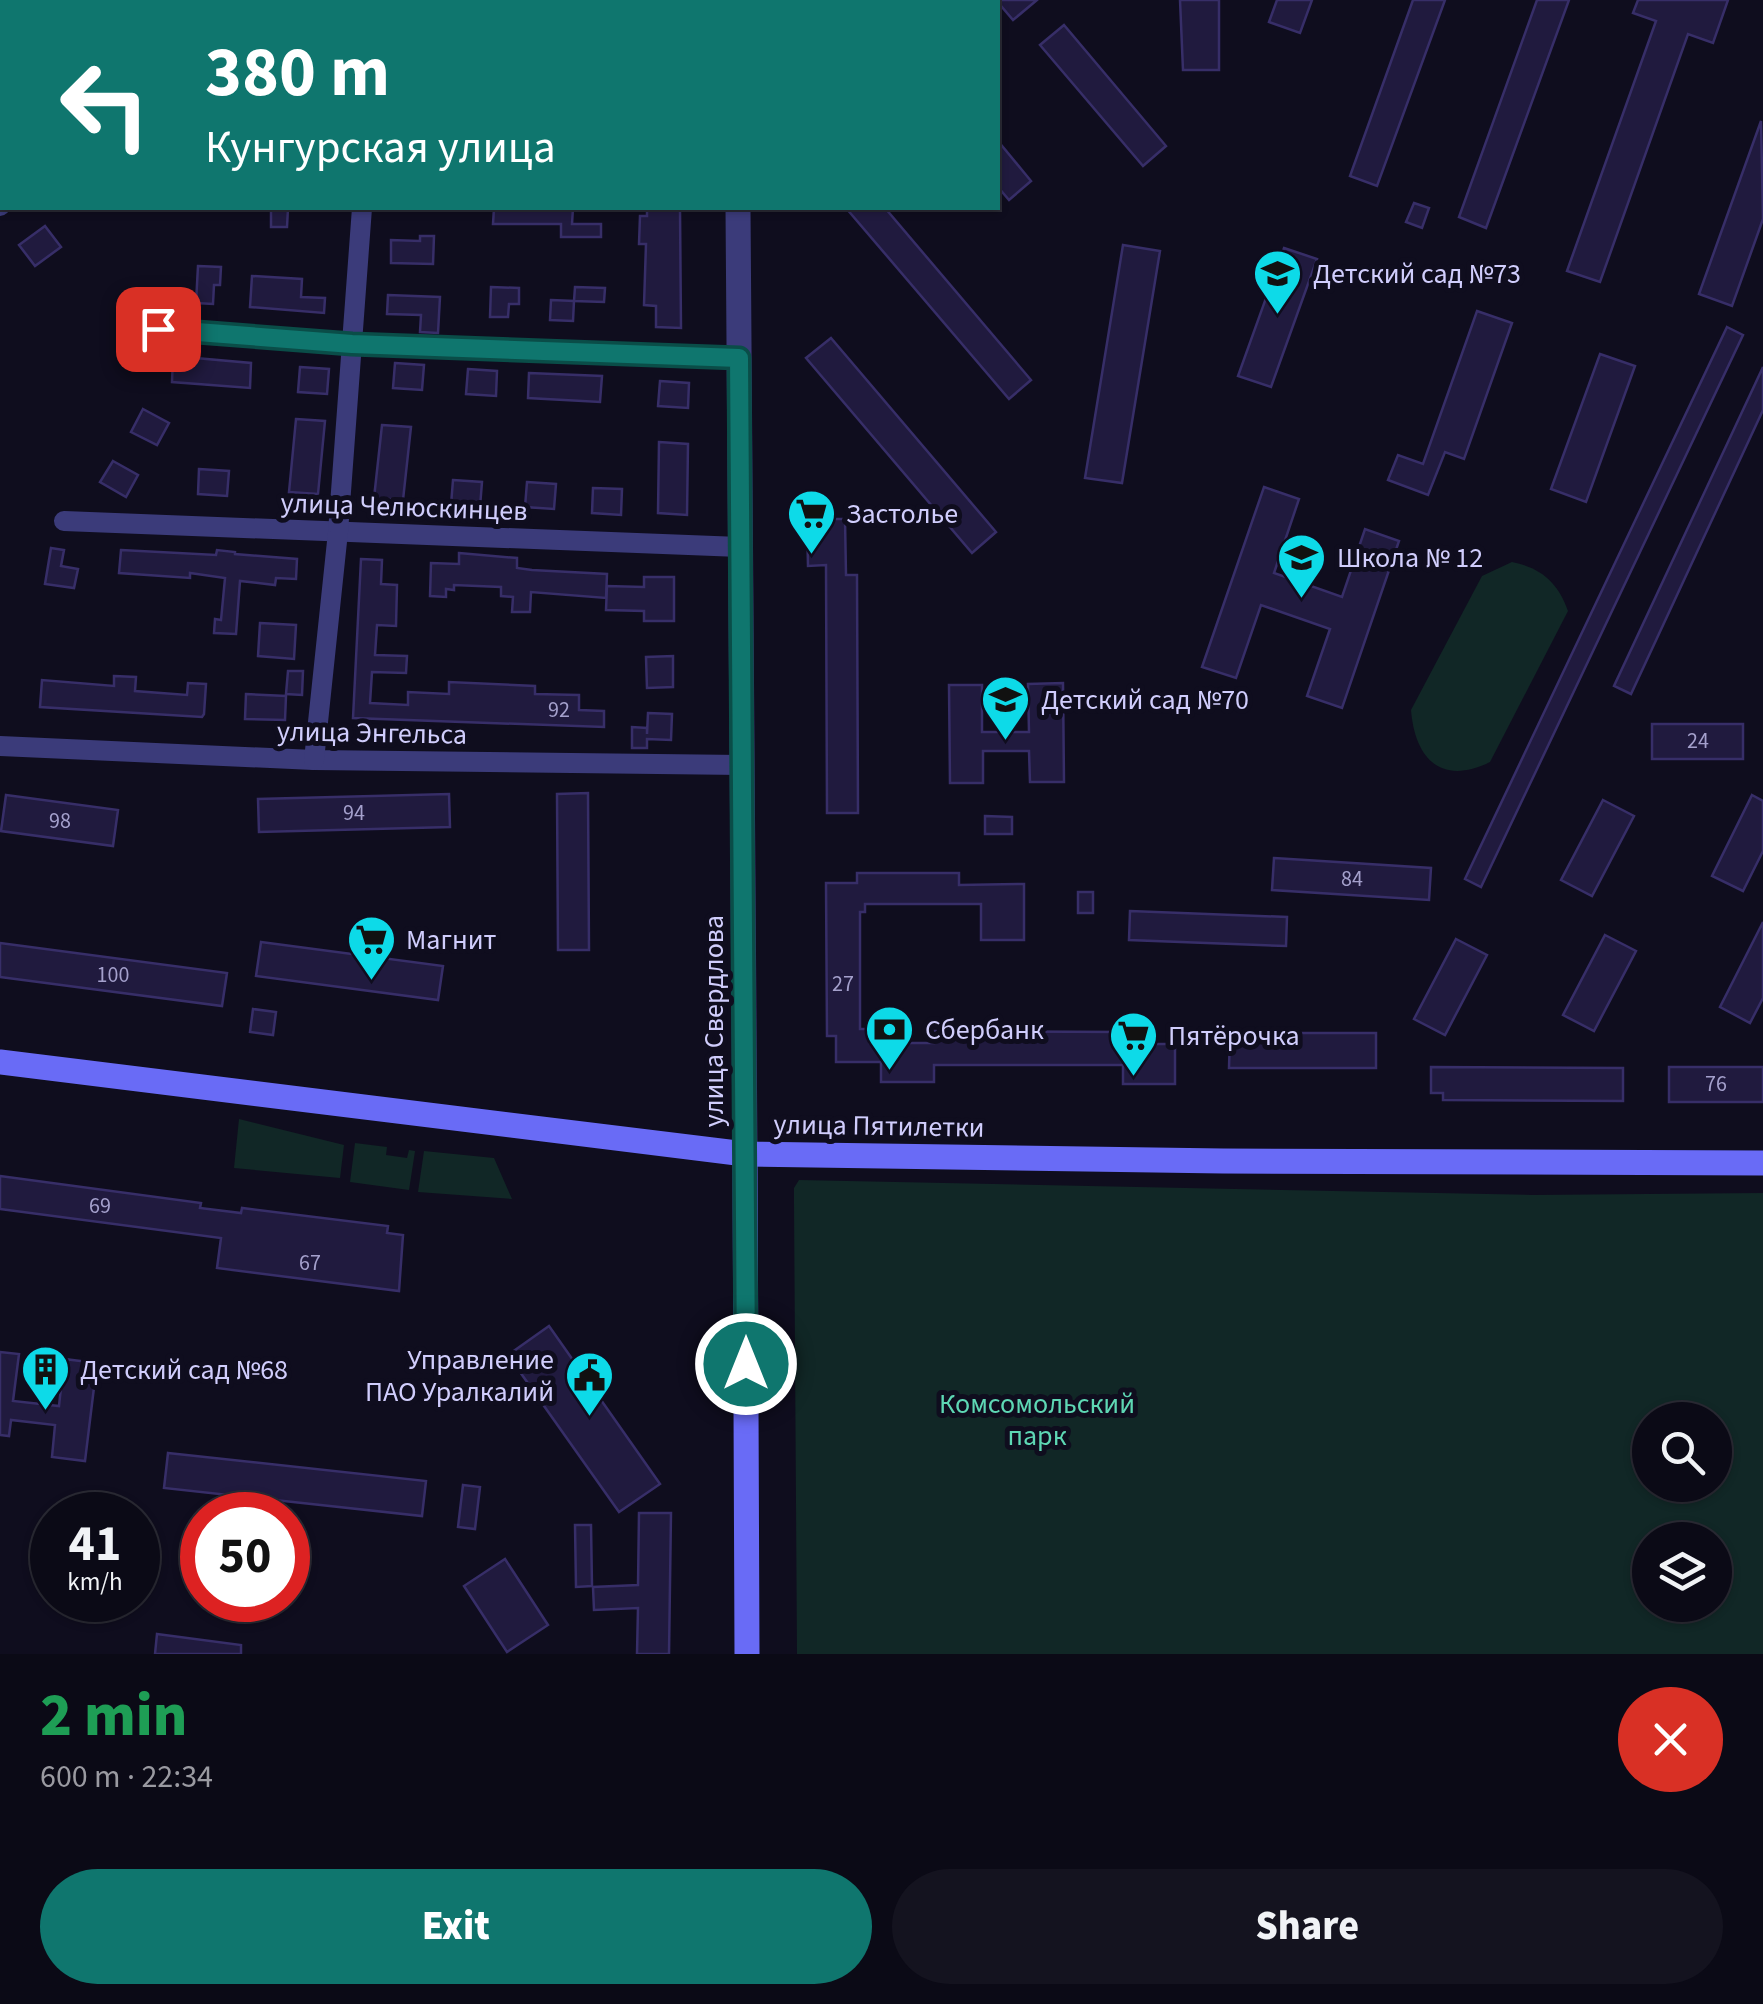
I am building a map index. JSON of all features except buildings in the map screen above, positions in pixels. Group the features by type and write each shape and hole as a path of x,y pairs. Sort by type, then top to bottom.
{"main road":[{"name":"улица Пятилетки","path":"0,1062 745,1154 1763,1163"},
{"name":"улица Свердлова","path":"745,1154 747,1654"}],"street":[{"path":"314,760 338,532 362,210"},
{"name":"улица Свердлова","path":"738,210 745,1154"},
{"path":"158,329 352,344 739,358"},
{"name":"улица Челюскинцев","path":"64,521 740,548"},
{"name":"улица Энгельса","path":"0,746 314,760 742,765"}],"green space":[{"path":"1512,562 1548,578 1568,611 1490,762 1473,769 1445,769 1425,754 1418,742 1411,710 1482,576"},
{"path":"239,1119 344,1145 340,1178 234,1168"},
{"path":"355,1143 387,1147 386,1155 407,1158 409,1150 415,1151 409,1190 350,1182"},
{"path":"424,1151 494,1158 512,1199 418,1192"},
{"name":"Комсомольский парк","path":"799,1180 1533,1195 1763,1193 1763,1654 797,1654 794,1188"}],"place":[{"name":"Детский сад №73","path":"1278,316"},
{"name":"Застолье","path":"811,556"},
{"name":"Школа № 12","path":"1302,600"},
{"name":"Детский сад №70","path":"1006,742"},
{"name":"Магнит","path":"371,982"},
{"name":"Сбербанк","path":"890,1072"},
{"name":"Пятёрочка","path":"1133,1078"},
{"name":"Детский сад №68","path":"45,1412"},
{"name":"Управление ПАО Уралкалий","path":"589,1418"}],"route":[{"path":"158,329 352,344 739,358 746,1364"}]}
